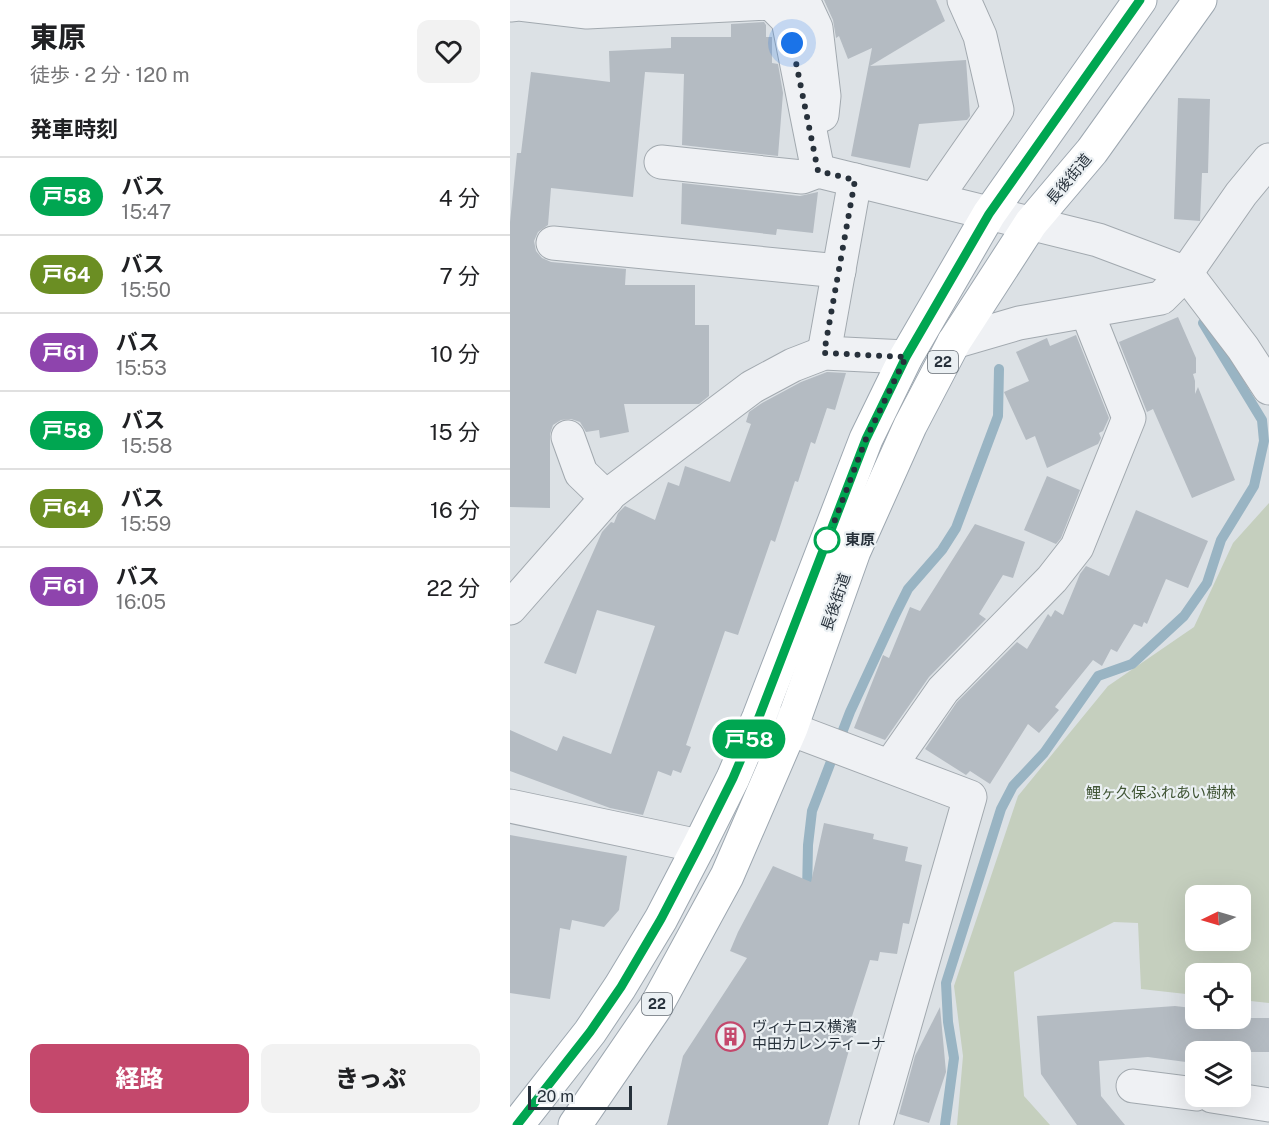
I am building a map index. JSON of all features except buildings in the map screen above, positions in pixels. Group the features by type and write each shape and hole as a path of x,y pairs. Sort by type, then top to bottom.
{"main road":[{"name":"長後街道","path":"517,1125 590,1032 621,987 661,919 699,846 733,778 759,717 866,439 906,357 989,214 1140,0"},
{"name":"長後街道","path":"575,1125 655,1008 803,732 854,551 910,426 954,342 1031,223 1092,151 1200,0"}],"street":[{"path":"803,0 816,28 824,96 818,171"},
{"path":"935,199 997,110 980,36 963,0"},
{"path":"510,5 519,4 587,12 622,5 771,3 788,20 818,171"},
{"path":"954,342 1019,323 1161,298 1186,273 1241,194 1269,160"},
{"path":"661,162 802,177 818,171 1098,240 1186,273 1256,344 1269,388"},
{"path":"824,353 855,180"},
{"path":"552,243 839,271"},
{"path":"890,766 943,690 1052,579 1077,547 1129,418 1087,312"},
{"path":"510,608 607,498 692,430 753,387 793,365 824,353 906,357"},
{"path":"568,436 581,473 607,498"},
{"path":"759,717 970,797 876,1125"},
{"path":"510,806 699,846"},
{"path":"1133,1086 1185,1093"},
{"path":"1251,1102 1269,1105"}],"green space":[{"name":"鯉ヶ久保ふれあい樹林","path":"1269,503 1269,1003 1251,1001 1251,963 1185,963 1185,994 1141,989 1138,923 1114,922 1014,972 1024,1096 1050,1125 957,1125 963,1056 954,986 1018,796 1108,686 1194,627 1233,543"}],"waterway":[{"path":"945,1125 954,1058 948,1022 946,983 1001,809 1013,786 1044,753 1098,676 1132,664 1184,616 1207,583 1221,540 1254,486 1264,441 1262,420 1203,323"},
{"path":"807,893 808,845 812,811 850,712 908,589 942,550 956,528 998,416 999,369"}],"bus line":[{"name":"戸58","path":"517,1125 590,1032 621,987 661,919 699,846 733,778 759,717 866,439 906,357 989,214 1140,0"}],"place":[{"name":"東原","path":"827,540"},
{"name":"ヴィナロス横濱 中田カレンティーナ","path":"731,1036"}],"route":[{"path":"792,43 818,171 855,180 824,353 906,357 866,439 825,546 827,540"}]}
